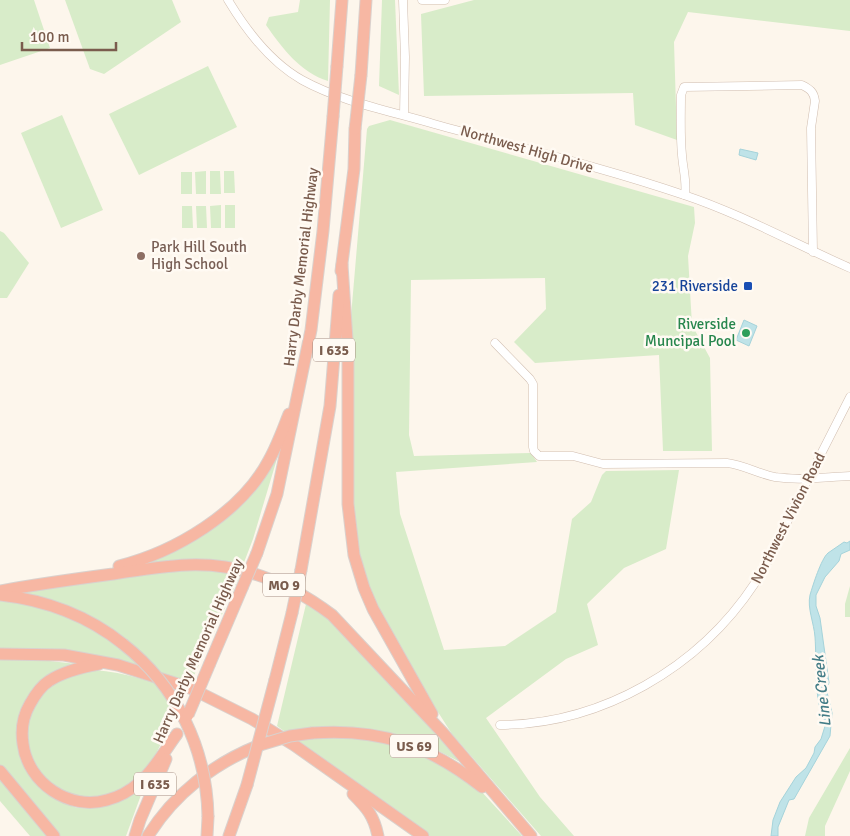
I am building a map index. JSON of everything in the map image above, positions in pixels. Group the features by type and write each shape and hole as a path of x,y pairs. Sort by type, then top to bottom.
{"highway":[{"name":"Harry Darby Memorial Highway","path":"135,836 177,734 188,715 257,553 277,494 311,330 323,232 342,0"},
{"name":"I 635","path":"229,836 247,785 292,613 330,406 342,265 354,169 355,129 366,0"},
{"path":"342,265 348,355 348,504 354,555 364,588 373,609 443,733"},
{"path":"69,579 135,562 156,554 188,538 212,522 244,493 269,461 300,390"},
{"name":"MO 9","path":"0,590 153,567 190,565 234,568 270,578 311,599 332,615 443,733 531,836"},
{"path":"0,595 35,601 66,611 96,626 123,644 146,664 166,688 187,722 200,758 208,795 207,836"},
{"path":"0,654 64,655 118,665 190,688 221,702 285,740 422,836"},
{"path":"118,665 101,664 60,675 45,684 33,698 24,720 22,739 23,748 30,766 40,781 55,793 73,801 91,803 107,800 131,789 147,775 177,734"},
{"name":"US 69","path":"148,836 172,804 199,779 228,759 260,745 290,736 312,733 338,731 359,733 386,737 410,744 442,759 463,772 501,802"},
{"path":"0,771 54,836"},
{"path":"335,775 369,810 378,836"},
{"path":"238,812 239,836"}],"street":[{"name":"Northwest High Drive","path":"228,0 252,35 283,66 300,79 321,89 404,115 685,195 711,204 850,268"},
{"path":"403,0 405,57 404,115"},
{"path":"422,0 445,0"},
{"path":"685,195 687,185 681,148 681,95 684,87 802,85 810,89 815,101 811,128 813,252"},
{"path":"495,343 533,384 533,447 536,454 543,456 573,456 603,464 739,464 768,475 809,479 850,476"},
{"name":"Northwest Vivion Road","path":"500,726 528,725 543,722 616,700 656,679 693,652 726,620 763,570 850,397"}],"green space":[{"path":"0,0 34,0 50,48 0,65"},
{"path":"65,0 172,0 181,22 104,74 90,69"},
{"path":"300,0 330,0 328,81 309,72 293,59 266,25 269,17 298,12"},
{"path":"382,0 395,0 399,95 379,86"},
{"path":"474,0 850,0 850,31 688,12 674,42 677,140 635,125 633,93 424,96 421,14"},
{"path":"208,66 237,127 139,175 109,114"},
{"path":"62,115 103,210 61,228 21,133"},
{"path":"390,120 694,207 695,223 688,256 692,325 710,358 712,451 663,451 659,355 535,363 514,342 546,309 545,278 411,280 409,435 414,456 531,453 537,462 396,472 400,514 444,650 505,646 556,612 572,519 591,502 602,475 606,471 679,470 666,549 624,568 587,604 598,645 566,659 486,718 540,797 574,836 541,836 452,734 422,687 374,604 353,536 350,328 367,129 369,126"},
{"path":"206,171 206,194 196,194 195,172"},
{"path":"210,171 220,171 221,194 210,194"},
{"path":"224,171 234,171 235,193 224,193"},
{"path":"181,172 192,172 192,194 181,194"},
{"path":"221,205 221,228 211,228 210,206"},
{"path":"225,205 235,205 235,228 225,228"},
{"path":"182,206 192,206 193,228 182,228"},
{"path":"196,206 206,206 207,228 197,228"},
{"path":"0,231 4,233 29,263 7,298 0,298"},
{"path":"279,452 253,539 243,565 132,566 197,537"},
{"path":"178,568 214,569 241,573 191,682 114,659 35,649 0,649 0,601 26,604 59,614 91,627 107,637 126,653 144,655 117,634 92,620 66,608 39,599 11,593 11,591"},
{"path":"850,586 850,617 845,617 845,604"},
{"path":"307,600 322,610 459,758 458,761 433,748 416,742 364,737 425,754 481,791 522,836 430,836 277,726"},
{"path":"0,659 32,659 77,664 32,691 24,765 42,788 60,801 79,808 88,808 145,784 126,836 58,836 0,766"},
{"path":"94,670 129,676 185,693 155,756 139,778 109,796 76,798 48,782 31,759 26,736 30,712 43,692 60,678"},
{"path":"850,748 850,771 825,826 825,836 805,836 809,818"},
{"path":"0,778 47,836 30,836 0,801"}],"water":[{"path":"740,149 758,153 756,160 739,155"},
{"name":"Riverside Muncipal Pool","path":"744,320 757,326 749,346 736,340"},
{"name":"Line Creek","path":"850,541 850,550 841,554 839,561 825,577 816,595 816,606 820,618 829,683 826,688 832,713 830,736 794,799 789,800 778,827 778,836 771,836 773,820 780,802 796,777 806,768 815,747 821,739 826,723 817,693 815,637 809,605 810,595 817,572 825,556 844,542"}],"place":[{"name":"Park Hill South High School","path":"141,256"},
{"name":"231 Riverside","path":"748,286"},
{"name":"Riverside Muncipal Pool","path":"746,333"}]}
